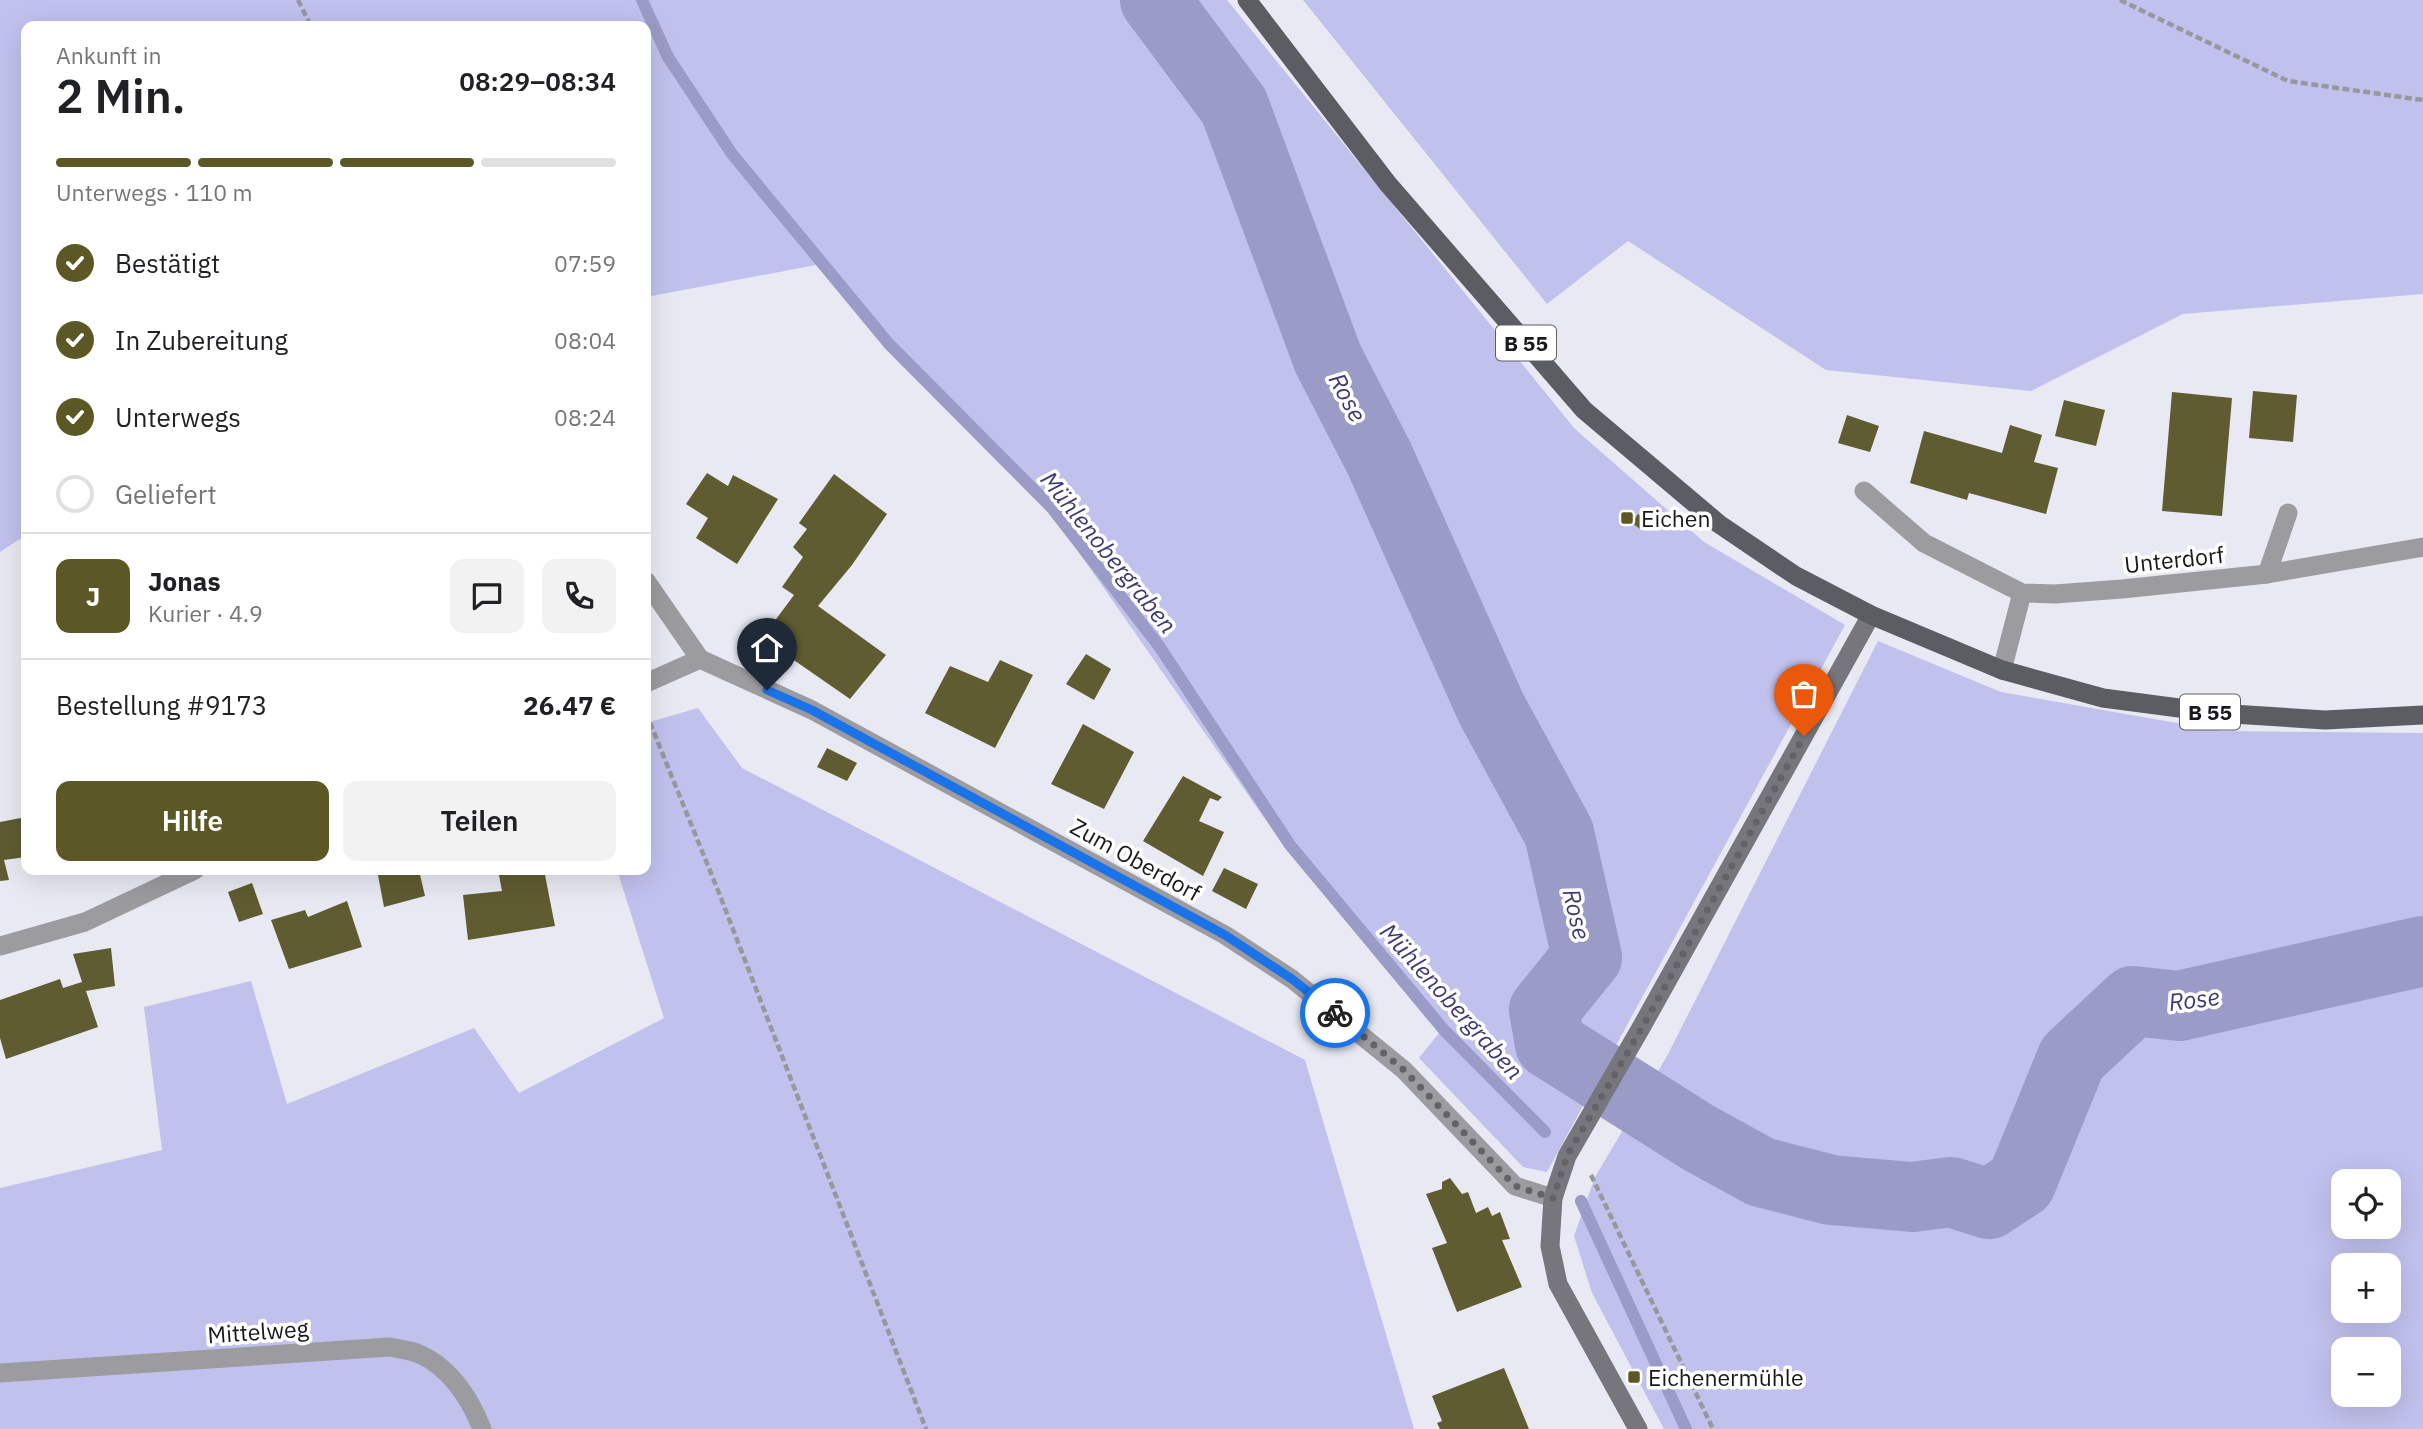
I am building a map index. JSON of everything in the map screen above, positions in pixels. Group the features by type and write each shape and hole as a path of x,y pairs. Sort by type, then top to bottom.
{"main road":[{"name":"B 55","path":"1247,0 1388,184 1584,410 1719,524 1796,576 1871,615 2002,670 2103,698 2217,713 2326,720 2423,715"},
{"path":"1638,1429 1558,1283 1550,1246 1553,1198 1567,1156 1643,1026 1871,615"}],"street":[{"name":"Unterdorf","path":"1864,491 1924,543 2022,593 2095,591 2267,574 2423,547"},
{"path":"2267,574 2288,513"},
{"path":"651,588 700,659 651,681"},
{"path":"2002,670 2022,593"},
{"name":"Zum Oberdorf","path":"700,659 812,710 1225,935 1292,979 1404,1070 1515,1186 1553,1198"},
{"path":"0,946 85,922 184,875"},
{"name":"Mittelweg","path":"0,1373 390,1347 417,1353 441,1367 472,1404 482,1429"}],"path":[{"path":"298,0 308,21"},
{"path":"2120,0 2288,81 2423,100"},
{"path":"651,725 719,893 926,1429"},
{"path":"1575,1143 1713,1429"}],"shaded area":[{"path":"0,0 1227,0 1575,429 1704,542 1845,625 1547,1172 1523,1167 1419,1058 1439,1033 1283,845 1050,511 816,265 651,296 651,21 21,21 21,538 0,552"},
{"path":"1303,0 2423,0 2423,294 2183,314 2031,391 1826,370 1628,241 1547,304"},
{"path":"1878,641 2001,692 2222,731 2423,733 2423,1429 1664,1429 1592,1293 1574,1236 1595,1177 1667,1056"},
{"path":"698,708 742,768 1305,1060 1414,1429 0,1429 0,1188 162,1150 144,1007 251,981 287,1104 474,1028 519,1093 664,1018 619,875 651,875 651,722"}],"building":[{"path":"2253,391 2297,395 2293,442 2249,438"},
{"path":"2172,392 2232,398 2222,516 2162,511"},
{"path":"2064,400 2105,410 2096,446 2055,436"},
{"path":"1847,415 1879,426 1870,452 1838,443"},
{"path":"2010,425 2042,435 2034,462 2058,468 2046,514 1969,493 1967,500 1910,483 1924,431 2002,453"},
{"path":"707,473 728,486 733,475 778,499 737,564 696,538 708,518 686,504"},
{"path":"834,474 887,514 852,565 818,606 886,655 850,699 762,638 794,595 782,587 803,557 793,547 807,529 799,523"},
{"path":"1638,514 1650,522 1643,531 1632,523"},
{"path":"1086,654 1111,669 1094,700 1066,684"},
{"path":"1000,660 1033,675 995,748 925,713 950,666 988,682"},
{"path":"1083,724 1134,752 1104,809 1051,784"},
{"path":"827,748 857,763 847,781 817,767"},
{"path":"1183,776 1222,797 1218,801 1210,798 1199,821 1224,832 1203,876 1143,841"},
{"path":"21,818 21,858 4,860 9,880 0,881 0,822"},
{"path":"1224,868 1258,884 1246,909 1212,891"},
{"path":"378,875 420,875 425,896 384,907"},
{"path":"499,875 545,875 555,926 468,940 463,895 502,891"},
{"path":"252,883 263,914 239,922 228,892"},
{"path":"347,901 362,947 289,969 271,920 305,910 308,917"},
{"path":"111,948 115,986 86,991 98,1027 6,1059 0,1038 0,1000 60,979 63,988 82,982 73,954"},
{"path":"1450,1178 1462,1194 1468,1192 1476,1213 1488,1207 1492,1216 1500,1212 1510,1239 1502,1240 1522,1287 1457,1312 1432,1248 1447,1243 1426,1194 1442,1189 1442,1182"},
{"path":"1504,1368 1529,1429 1440,1429 1437,1423 1442,1421 1432,1396"}],"waterway":[{"name":"Mühlenobergraben","path":"642,0 668,57 732,154 889,344 1052,508 1159,646 1290,845 1444,1030 1545,1132"},
{"name":"Rose","path":"1155,0 1234,106 1328,359 1379,458 1491,708 1559,833 1587,957 1544,1010 1550,1044 1699,1138 1761,1172 1831,1190 1912,1197 1951,1192 1989,1204 2021,1183 2072,1058 2133,1001 2179,1006 2423,951"},
{"name":"Mühlenobergraben","path":"1581,1201 1686,1429"}],"way so far":[{"path":"1335,1013 1404,1070 1515,1186 1553,1198 1567,1156 1643,1026 1804,736"}],"place":[{"name":"Eichen","path":"1627,518"},
{"name":"Eichenermühle","path":"1634,1377"}],"route":[{"path":"767,690 812,710 1225,935 1292,979 1335,1013"}]}
